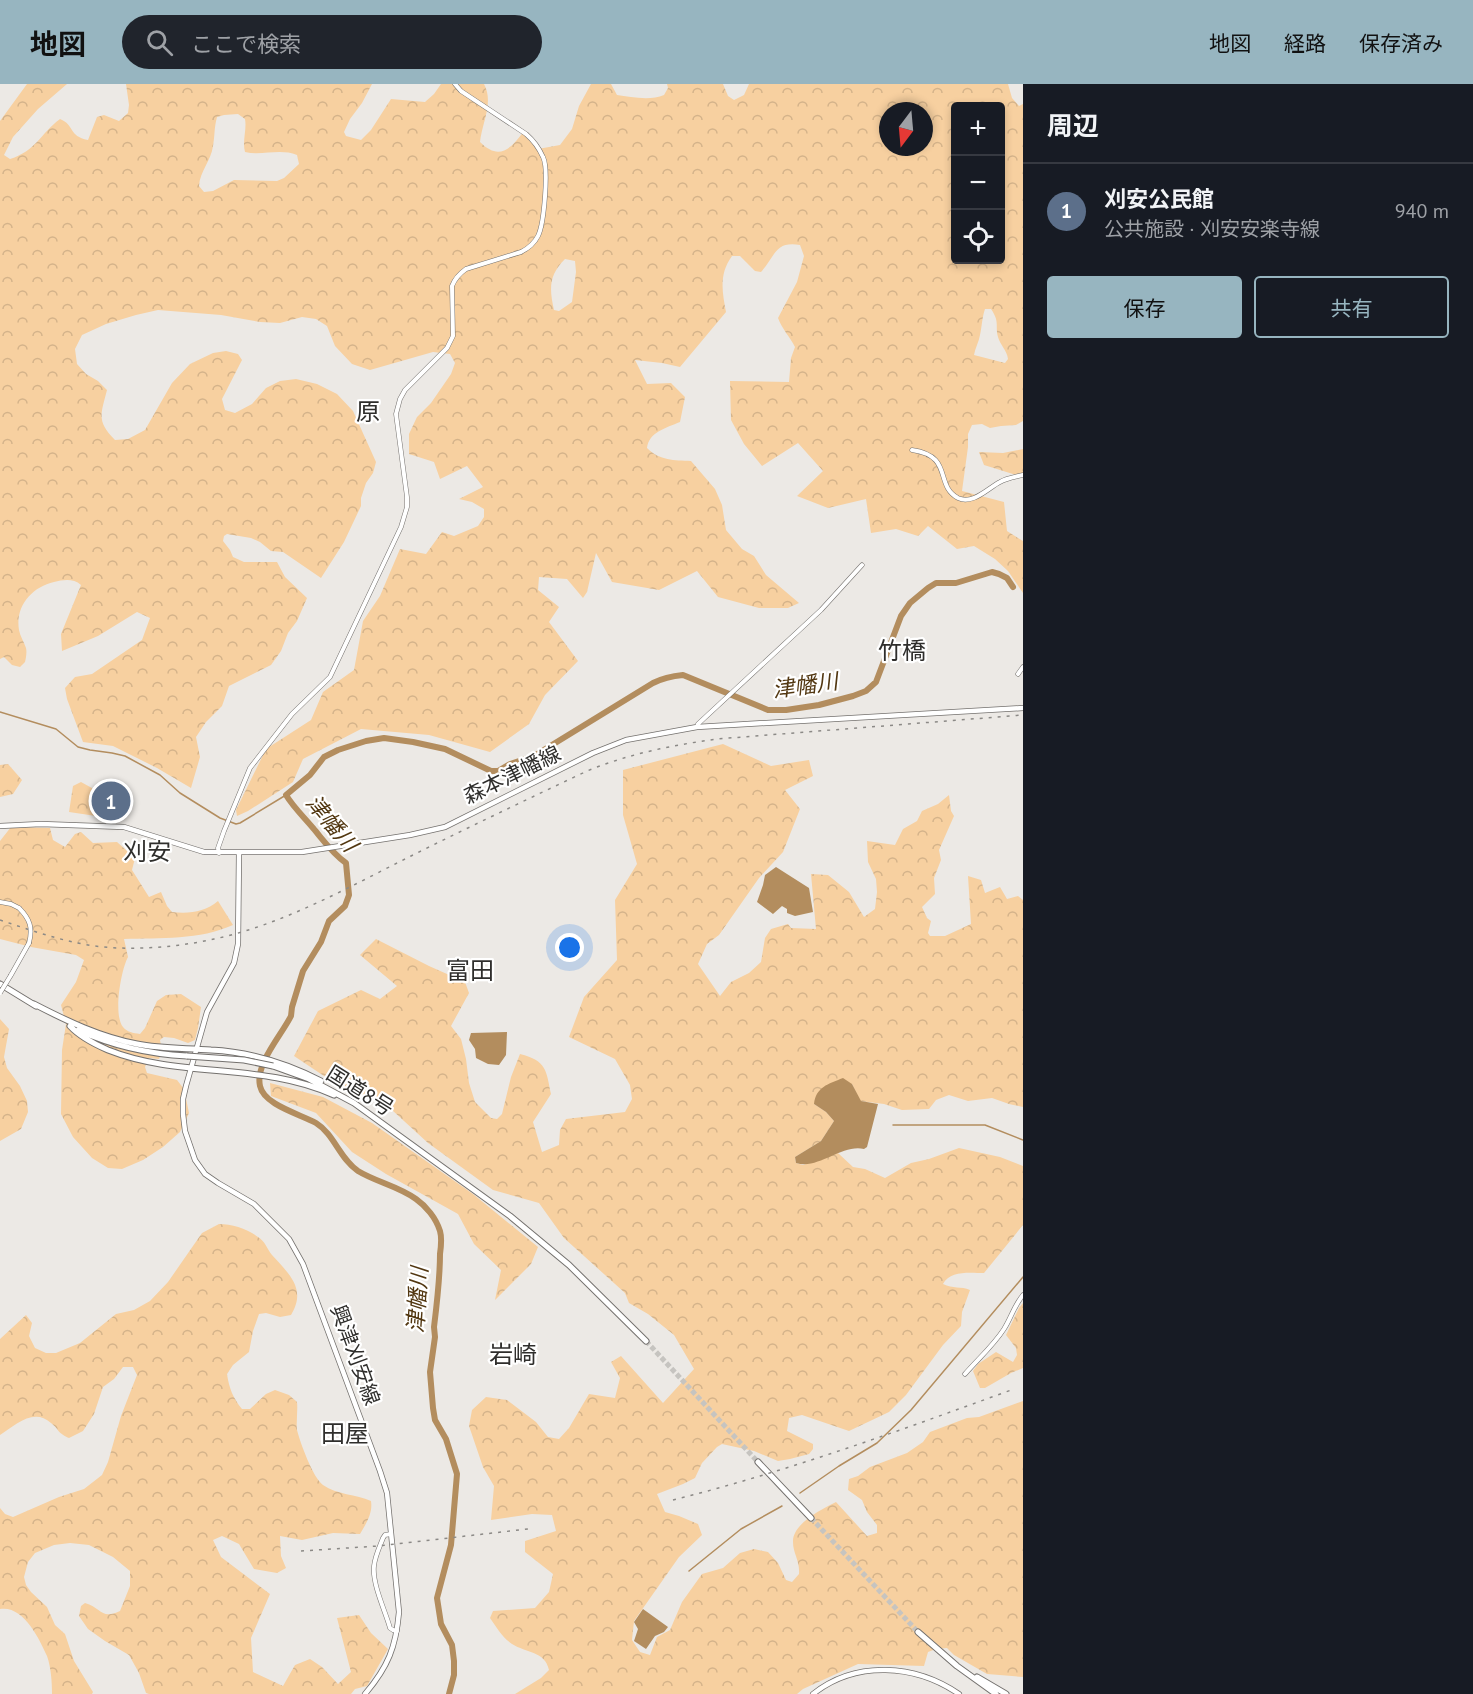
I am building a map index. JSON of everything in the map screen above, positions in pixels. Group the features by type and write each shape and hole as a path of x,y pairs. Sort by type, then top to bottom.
{"highway":[{"name":"国道8号","path":"0,984 70,1026 115,1045 152,1053 274,1064 330,1090 371,1116 528,1230 569,1265 646,1341"},
{"path":"34,1004 77,1026 116,1039 152,1047 240,1053 274,1064"},
{"path":"70,1026 77,1034 96,1045 126,1057 191,1069 269,1077 313,1087 342,1099 371,1116"},
{"path":"758,1462 811,1518"},
{"path":"918,1632 948,1659 996,1694"},
{"path":"948,1659 1006,1694"},
{"path":"975,1680 978,1686 989,1694"}],"main road":[{"name":"森本津幡線","path":"0,826 41,824 124,827 204,852 302,852 438,829 610,745 626,740 697,728 1023,708"},
{"path":"191,1069 207,1012 234,963 238,944 239,853"},
{"name":"興津刈安線","path":"191,1069 183,1099 183,1114 185,1131 195,1160 205,1174 254,1204 289,1239 303,1264 387,1493 399,1612 397,1631 389,1660 365,1694"},
{"path":"813,1694 844,1676 872,1670 895,1669 931,1678 959,1694"}],"street":[{"path":"219,853 218,848 250,768 292,714 330,677 405,518 407,497 396,414 405,390 451,342 454,280 466,269 529,248 537,238 542,225 545,165 543,157 526,134 461,91 455,84"},
{"path":"912,450 928,453 933,457 937,461 948,489 963,500 975,498 1006,479 1023,475"},
{"path":"697,728 698,724 821,610 862,565"},
{"path":"1018,674 1023,667"},
{"path":"0,902 20,908 30,922 31,933 29,943 0,993"},
{"path":"965,1374 1005,1327 1013,1309 1023,1296"},
{"path":"391,1534 383,1538 375,1560 374,1571 390,1628 397,1631"}],"green space":[{"path":"27,84 67,84 38,109 13,137 4,155 10,159 32,147 60,119 68,124 77,136 88,140 97,117 104,115 119,121 128,113 126,84 372,84 344,132 346,136 361,140 371,130 391,99 425,102 441,84 484,84 488,105 480,142 487,148 499,152 514,143 524,131 529,133 538,149 560,145 572,129 579,106 591,84 611,84 617,95 647,98 664,95 668,88 667,84 723,84 728,96 734,100 744,95 749,84 1008,84 1012,98 1019,106 1023,104 1023,421 1016,425 990,428 982,424 972,425 968,434 962,491 1004,502 1007,531 1023,541 1023,593 1008,571 995,559 974,546 957,549 928,526 918,536 896,529 871,533 866,499 828,508 797,496 823,471 798,443 762,466 744,444 731,420 730,381 789,382 791,358 795,347 778,318 797,282 804,256 800,245 792,244 781,247 761,272 755,271 740,256 732,256 723,276 726,312 680,367 635,360 647,384 671,383 685,397 680,422 655,434 647,448 662,458 691,461 715,489 722,505 726,530 742,549 754,556 766,575 799,603 788,608 759,608 718,597 697,571 659,590 612,582 596,553 587,592 583,598 567,579 539,577 538,590 559,607 549,622 578,661 545,695 529,724 490,752 429,735 361,729 303,759 293,782 237,816 236,810 266,749 311,720 323,692 354,670 363,621 380,596 400,549 426,554 442,532 454,536 478,526 484,517 484,509 472,502 459,499 483,487 467,466 440,479 434,462 409,454 409,434 417,417 431,403 451,374 455,363 450,354 433,352 370,370 352,364 335,346 327,326 316,319 302,317 280,323 260,322 221,315 158,310 106,324 82,335 75,349 77,364 107,390 102,417 105,428 115,440 128,439 145,430 172,383 190,364 213,353 226,351 238,354 242,360 222,399 225,410 235,413 252,404 266,388 280,381 296,379 317,384 337,394 353,411 376,462 373,473 366,483 361,506 344,542 321,578 283,552 271,551 251,538 227,534 224,536 223,541 233,557 244,562 277,562 285,577 307,598 281,651 271,665 229,686 222,706 206,722 196,737 200,757 191,788 113,746 83,742 67,699 65,688 75,677 92,674 142,640 150,618 137,612 98,636 62,651 61,634 81,585 71,580 54,582 32,593 20,613 18,621 26,650 25,662 20,667 12,665 4,657 0,659 0,121","holes":["238,114 245,119 245,152 291,153 297,155 299,164 284,178 277,181 234,180 213,191 204,192 199,186 212,151 217,117","565,259 575,261 576,272 572,302 559,311 554,310 551,295 553,276","985,309 991,309 994,313 998,337 1008,359 1005,363 974,355"]},
{"path":"1023,449 1023,474 1016,475 984,465 979,452 1003,453"},
{"path":"723,744 771,766 809,760 813,776 785,790 800,809 783,852 759,878 719,935 707,944 698,964 720,996 731,982 749,973 761,962 765,938 771,929 788,924 791,928 816,929 811,874 828,875 849,892 864,917 875,909 876,879 868,862 867,841 895,845 903,829 917,821 922,811 938,804 949,795 954,816 939,850 941,860 934,878 935,894 922,907 931,921 928,933 930,936 945,936 971,924 968,876 981,880 985,893 1000,887 1007,899 1018,896 1023,900 1023,1107 992,1098 968,1101 949,1095 936,1100 929,1109 902,1110 884,1104 860,1101 852,1084 814,1104 834,1121 821,1141 795,1157 796,1163 803,1165 838,1153 853,1167 865,1169 885,1178 911,1163 959,1148 1000,1157 1023,1166 1023,1225 984,1273 955,1274 943,1284 970,1290 962,1312 961,1326 943,1345 906,1395 889,1412 849,1431 802,1415 789,1418 787,1431 813,1444 813,1449 809,1454 778,1461 754,1451 722,1444 702,1463 695,1478 657,1494 665,1512 698,1524 702,1535 679,1557 634,1621 632,1640 640,1652 650,1655 657,1637 670,1630 682,1602 702,1574 723,1568 740,1553 754,1549 768,1552 778,1563 786,1580 792,1582 799,1574 793,1542 797,1529 809,1518 836,1502 867,1536 877,1533 877,1525 867,1512 862,1500 848,1490 849,1479 858,1476 870,1467 907,1453 923,1442 930,1432 1023,1401 1023,1677 987,1674 954,1655 947,1648 928,1652 924,1666 858,1664 803,1689 797,1694 515,1694 541,1678 549,1670 544,1659 508,1641 490,1618 493,1611 535,1608 549,1592 553,1574 525,1552 525,1541 556,1531 552,1515 532,1514 491,1520 494,1486 483,1467 469,1426 472,1410 486,1397 507,1400 536,1422 548,1437 559,1439 569,1428 589,1394 615,1398 620,1378 611,1362 621,1356 663,1403 694,1369 674,1335 648,1314 629,1303 625,1293 564,1238 539,1203 493,1190 428,1143 392,1110 324,1076 294,1056 318,1011 361,990 380,999 397,986 360,955 376,939 465,982 469,993 451,1026 461,1039 475,1102 491,1118 497,1119 502,1114 511,1077 520,1054 540,1063 548,1079 551,1094 533,1122 542,1152 559,1145 560,1130 566,1119 625,1112 632,1099 630,1085 615,1059 569,1037 584,997 617,960 615,900 637,864 623,815 623,770"},
{"path":"8,764 22,780 13,794 0,797 0,765"},
{"path":"81,782 101,793 96,802 96,816 69,812 73,786"},
{"path":"11,827 50,828 53,840 65,847 75,834 81,832 93,843 117,842 135,858 132,870 149,897 161,892 167,906 172,912 178,913 202,910 218,901 233,925 194,936 124,939 128,957 118,1003 120,1021 125,1029 140,1034 157,1001 166,995 181,994 201,1007 195,1040 188,1043 164,1037 160,1040 162,1051 159,1059 149,1058 145,1067 147,1073 177,1080 184,1089 189,1113 180,1132 143,1160 122,1169 108,1168 92,1158 73,1137 61,1114 62,1050 66,1024 61,1005 76,982 84,960 76,955 0,939 0,841"},
{"path":"0,1019 9,1029 4,1057 7,1068 20,1086 27,1101 28,1112 21,1129 0,1141"},
{"path":"270,1083 323,1097 372,1123 473,1194 538,1247 531,1264 495,1300 501,1270 474,1244 458,1214 386,1174 352,1152 316,1113 271,1096"},
{"path":"219,1224 240,1228 260,1239 290,1275 297,1290 291,1315 280,1317 266,1313 259,1314 249,1352 233,1365 227,1374 234,1397 242,1409 250,1409 266,1394 275,1390 289,1395 297,1402 297,1430 307,1459 319,1481 334,1491 371,1501 371,1510 360,1534 333,1533 302,1540 280,1536 281,1556 286,1568 277,1573 254,1569 239,1544 222,1536 213,1540 221,1557 270,1594 251,1638 253,1672 283,1686 295,1665 310,1659 322,1667 338,1684 351,1672 337,1618 359,1615 371,1633 388,1649 367,1686 355,1689 351,1694 149,1694 146,1693 129,1655 88,1629 79,1616 81,1606 85,1603 105,1614 120,1611 130,1586 130,1571 113,1557 89,1545 70,1543 54,1545 35,1553 28,1562 24,1577 26,1585 47,1607 55,1625 65,1634 74,1661 93,1692 92,1694 52,1694 48,1660 35,1632 16,1612 0,1609 0,1508 5,1514 13,1517 84,1489 102,1475 137,1375 133,1367 123,1367 114,1379 103,1387 94,1414 83,1431 69,1438 54,1425 38,1417 25,1419 0,1435 0,1339 26,1315 32,1323 29,1336 35,1348 46,1353 56,1353 80,1343 116,1314 134,1310 150,1301 168,1282 202,1233"},
{"path":"1023,1303 1023,1368 985,1388 980,1388 973,1371 978,1364 996,1352 1013,1362 1017,1355 1016,1348 1006,1335"}],"shaded area":[{"path":"776,867 809,888 813,912 795,916 787,913 787,909 782,906 773,914 757,902 765,875"},
{"path":"507,1032 506,1055 499,1065 488,1064 476,1058 475,1049 469,1040 471,1033"},
{"path":"843,1078 852,1084 861,1101 878,1104 867,1147 847,1150 813,1163 796,1163 795,1157 821,1141 834,1121 814,1104 817,1094 832,1082"},
{"path":"643,1609 668,1627 664,1632 655,1636 646,1649 634,1641 638,1629 634,1622"}],"waterway":[{"name":"津幡川","path":"449,1694 454,1675 454,1661 452,1645 441,1624 437,1598 451,1545 457,1474 446,1439 435,1420 430,1372 435,1337 440,1231 433,1217 420,1202 358,1171 346,1160 322,1128 275,1104 268,1099 260,1086 261,1069 291,1016 303,971 321,942 329,921 345,906 349,895 346,863 328,847 286,795 310,775 324,757 366,741 384,738 445,749 491,771 498,771 510,764 534,756 653,683 676,676 683,675 768,710 819,705 853,696 866,691 876,682 901,616 910,603 928,588 936,583 956,583 992,572 1007,578 1013,587"},
{"path":"0,712 56,729 78,747 125,756 160,775 180,793 220,818 236,824 286,795"},
{"path":"893,1125 985,1125 1023,1140"},
{"path":"800,1493 877,1443 911,1410 1023,1277"},
{"path":"689,1571 741,1529 782,1506"}],"tunnel":[{"path":"646,1341 758,1462"},
{"path":"811,1518 918,1632"}],"railway":[{"path":"0,920 59,939 104,947 155,947 202,941 239,933 290,915 587,771 635,755 717,739 1023,715"},
{"path":"673,1500 802,1463 1014,1389"},
{"path":"301,1551 378,1546 528,1529"}],"place":[{"name":"刈安公民館","path":"111,801"}],"district":[{"name":"原","path":"368,412"},
{"name":"竹橋","path":"902,651"},
{"name":"刈安","path":"147,852"},
{"name":"富田","path":"470,971"},
{"name":"岩崎","path":"513,1355"},
{"name":"田屋","path":"345,1434"}]}
